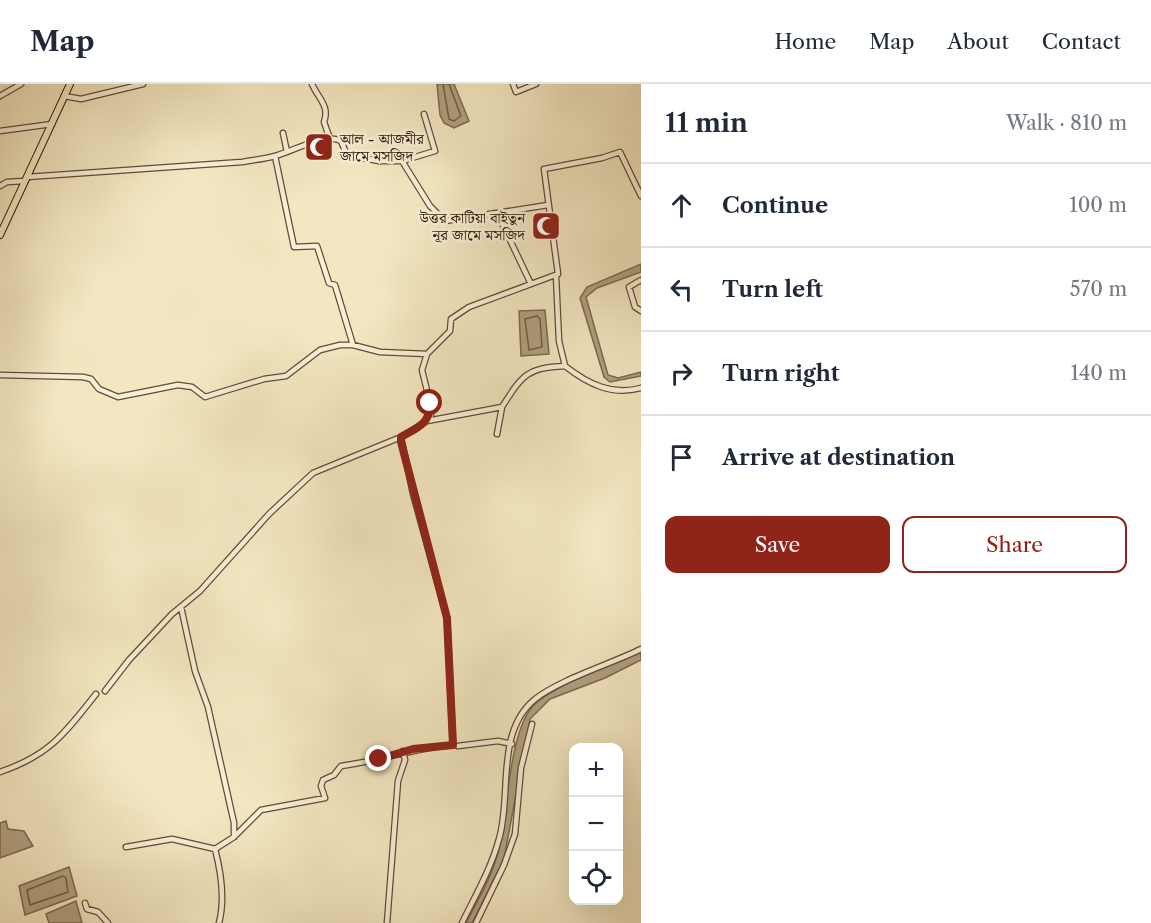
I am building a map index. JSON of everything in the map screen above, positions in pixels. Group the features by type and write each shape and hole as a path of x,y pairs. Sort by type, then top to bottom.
{"highway":[{"path":"0,235 70,84"}],"street":[{"path":"0,96 21,84"},
{"path":"64,96 81,99 143,84"},
{"path":"312,84 325,104 327,116 324,122 330,139"},
{"path":"513,84 516,92 536,84"},
{"path":"0,186 7,182 26,179 221,164 274,156 299,146 330,139 340,139 347,155 402,162 435,151 424,114"},
{"path":"0,131 52,124"},
{"path":"283,132 286,152"},
{"path":"565,366 559,342 556,276 558,274 544,169 602,158 620,152 641,196"},
{"path":"274,156 294,247 318,246 329,283 335,285 353,345"},
{"path":"402,162 430,206 445,222 548,205"},
{"path":"498,215 531,284"},
{"path":"427,421 431,415 430,403 422,370 427,354 450,330 451,319 461,311 556,276"},
{"path":"641,280 629,287 635,307 641,311"},
{"path":"0,375 83,377 91,379 99,389 118,397 138,391 178,385 192,387 205,397 264,379 286,376 320,350 340,345 353,345 380,352 427,354"},
{"path":"497,434 502,407 531,371 538,367 565,366 604,389 627,392 641,388"},
{"path":"105,691 129,660 200,591 269,514 313,473 401,437 427,421 502,407"},
{"path":"126,847 172,839 215,849 234,837 261,810 325,798 321,786 323,780 334,775 341,766 367,763 403,751 453,745 447,618 413,494 401,437"},
{"path":"181,607 195,671 208,707 234,824 234,837"},
{"path":"462,923 500,837 505,776 522,714 534,700 554,688 641,648"},
{"path":"0,772 28,762 43,752 77,720 96,694"},
{"path":"476,923 504,865 515,834 521,768 532,724"},
{"path":"458,746 498,741 512,744"},
{"path":"387,923 398,781 405,759 403,751"},
{"path":"215,849 220,867 222,913 219,923"},
{"path":"85,903 87,909 98,912 108,923"}],"water":[{"path":"437,84 454,84 469,121 454,128 444,123 440,115"},
{"path":"641,264 641,272 597,288 586,297 608,375 618,378 641,372 641,376 610,382 604,377 580,298 587,287"},
{"path":"545,310 549,354 521,356 519,311"},
{"path":"641,652 641,660 605,678 550,699 530,719 504,859 472,923 466,923 488,880 498,853 514,752 526,716 535,704 557,689"},
{"path":"6,821 8,829 24,831 33,846 0,858 0,823"},
{"path":"69,867 77,896 25,915 19,886"},
{"path":"76,901 82,923 49,923 46,914"}],"place":[{"name":"আল - আজমীর জামে মসজিদ","path":"319,147"},
{"name":"উত্তর কাটিয়া বাইতুন নূর জামে মসজিদ","path":"546,226"}],"route":[{"path":"379,759 413,749 453,745 447,618 401,442 401,437 427,421 431,415 430,403"}]}
